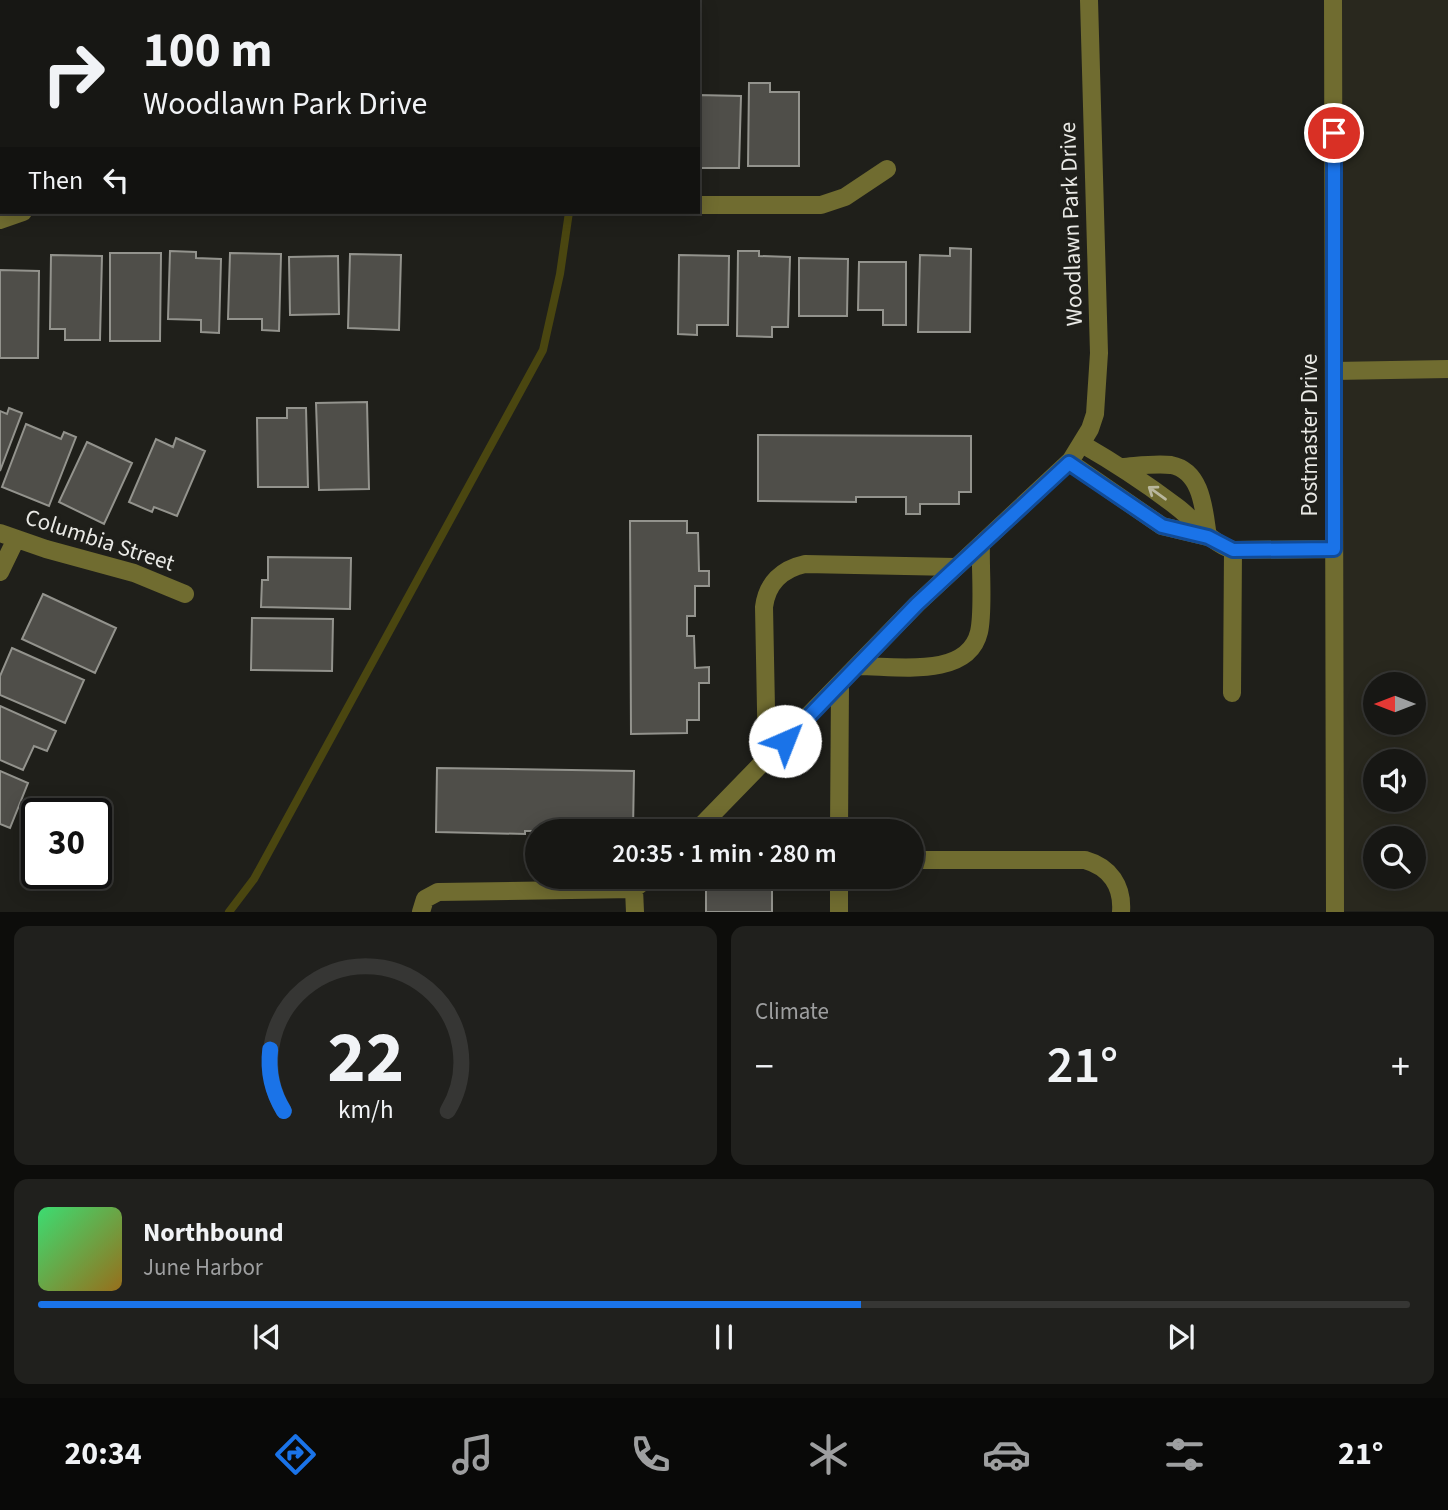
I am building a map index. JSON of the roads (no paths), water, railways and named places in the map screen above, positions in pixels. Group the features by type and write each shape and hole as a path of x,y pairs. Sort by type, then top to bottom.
{"street":[{"name":"Woodlawn Park Drive","path":"708,819 956,567 1069,463 1090,429 1095,414 1099,375 1089,0"},
{"name":"Postmaster Drive","path":"1334,0 1335,912"},
{"path":"700,205 821,205 845,197 887,169"},
{"path":"0,220 17,214"},
{"path":"1334,372 1448,369"},
{"path":"1082,444 1122,467 1180,509 1208,537"},
{"path":"1069,463 1162,526 1208,537 1233,550 1334,549"},
{"path":"1122,467 1172,465 1182,470 1198,486 1208,537"},
{"path":"0,572 8,536"},
{"name":"Columbia Street","path":"8,536 134,573 185,594"},
{"path":"859,666 937,666 956,662 964,656 974,644 979,630 981,545"},
{"path":"1232,693 1233,550"},
{"path":"767,760 764,607 766,595 776,579 790,569 805,564 956,567"},
{"path":"839,819 840,685"},
{"path":"924,860 1085,860 1102,867 1114,880 1120,892 1121,912"},
{"path":"839,889 839,912"},
{"path":"421,912 421,907 428,897 438,892 634,890 635,912"}],"waterway":[{"path":"229,912 254,879 543,350 560,274 569,214"}]}
